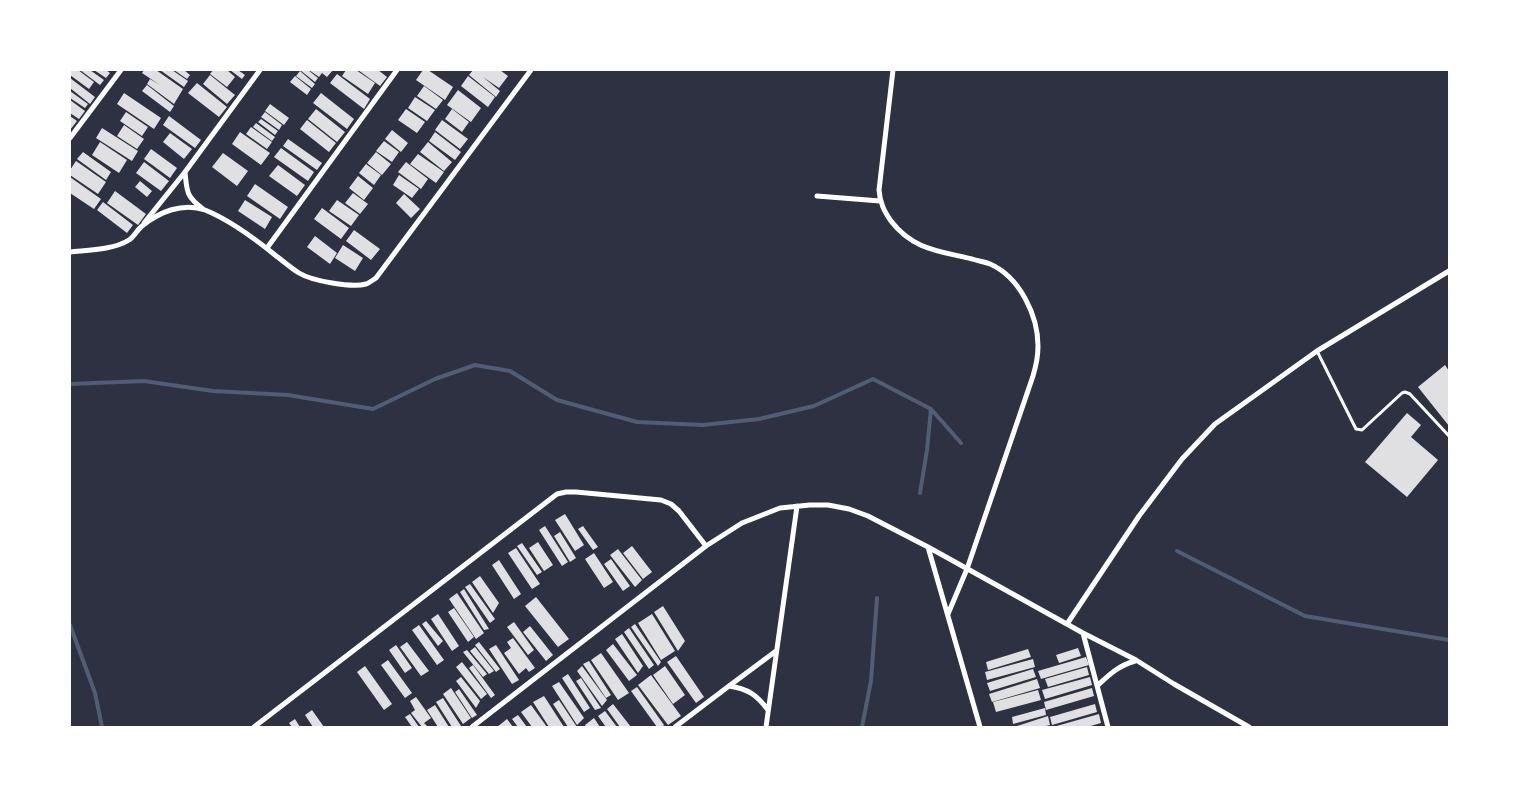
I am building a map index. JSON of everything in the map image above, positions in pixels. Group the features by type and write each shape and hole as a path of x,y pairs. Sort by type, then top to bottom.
{"street":[{"path":"70,138 120,70"},
{"path":"70,252 116,245 130,240 184,172 260,70"},
{"path":"267,248 398,70"},
{"path":"141,227 159,215 175,208 184,207 203,210 228,221 300,274 342,284 366,284 376,278 531,70"},
{"path":"893,70 881,174 880,201 883,209 899,232 911,241 926,248 991,264 1005,274 1016,285 1031,312 1036,328 1038,346 1037,362 967,569 948,614"},
{"path":"184,172 190,198 203,210"},
{"path":"817,196 880,201"},
{"path":"1068,624 1139,516 1182,459 1215,424 1317,350 1449,271"},
{"path":"254,727 557,494 576,492 661,500 671,504 679,511 706,546"},
{"path":"472,727 706,546 742,523 780,508 828,505 849,509 868,516 928,547 1083,633 1136,660 1249,727"},
{"path":"766,727 797,506"},
{"path":"928,547 980,727"},
{"path":"1083,633 1108,727"},
{"path":"675,727 776,651"},
{"path":"1097,686 1122,664 1136,660"},
{"path":"729,686 743,688 760,698 768,710"},
{"path":"1235,719 1237,727"}],"lane":[{"path":"1317,350 1356,429 1362,430 1405,392 1410,394 1449,436"}],"building":[{"path":"70,70 78,70 94,82 89,89 70,75"},
{"path":"80,70 90,70 104,80 100,85"},
{"path":"94,70 106,70 110,73 106,78"},
{"path":"144,70 156,70 183,89 174,104 147,84 150,79 160,85 142,73"},
{"path":"160,70 172,70 188,81 184,87"},
{"path":"174,70 184,70 190,75 187,79"},
{"path":"213,70 227,70 235,77 227,87 210,74"},
{"path":"230,70 238,70 245,75 242,79"},
{"path":"300,70 308,70 318,78 315,82"},
{"path":"309,70 333,70 327,77 322,73 319,77"},
{"path":"346,70 356,70 375,83 368,94 342,76"},
{"path":"358,70 378,70 387,77 380,86"},
{"path":"423,70 428,70 453,87 445,100 416,80"},
{"path":"473,70 500,70 508,76 499,88 483,77 500,91 496,97 469,75"},
{"path":"300,71 315,84 312,88 296,76"},
{"path":"337,74 370,99 364,109 330,83"},
{"path":"210,75 235,95 227,104 203,84"},
{"path":"295,76 311,89 307,95 290,82"},
{"path":"468,76 495,97 488,107 461,86"},
{"path":"70,78 95,97 90,104 70,88"},
{"path":"197,83 227,107 219,117 188,93"},
{"path":"147,85 174,106 170,112 142,91"},
{"path":"424,86 443,100 436,109 417,96"},
{"path":"458,90 481,108 471,122 447,105"},
{"path":"70,91 88,104 85,108 70,98"},
{"path":"124,93 161,118 154,129 117,104"},
{"path":"321,93 354,119 347,129 313,103"},
{"path":"415,97 435,110 427,121 408,108"},
{"path":"70,100 85,111 79,119 70,113"},
{"path":"270,104 289,118 284,125 265,111"},
{"path":"316,109 345,132 337,142 308,119"},
{"path":"406,109 425,122 417,133 398,120"},
{"path":"452,109 469,122 462,132 445,119"},
{"path":"126,112 148,127 142,136 120,121"},
{"path":"265,112 282,125 279,130 261,117"},
{"path":"70,116 77,121 70,130"},
{"path":"169,116 201,140 195,148 163,125"},
{"path":"261,119 278,131 275,135 258,122"},
{"path":"307,120 336,143 329,152 300,129"},
{"path":"442,120 468,139 460,149 435,130"},
{"path":"256,123 275,137 272,141 253,127"},
{"path":"124,125 144,139 137,149 117,136"},
{"path":"251,127 272,142 267,149 246,134"},
{"path":"102,128 138,151 132,161 96,138"},
{"path":"392,130 408,143 401,152 385,139"},
{"path":"240,132 270,153 261,165 232,144"},
{"path":"435,132 461,152 455,160 429,141"},
{"path":"170,133 192,149 184,159 163,142"},
{"path":"288,139 322,163 317,170 283,146"},
{"path":"384,141 399,152 392,162 376,151"},
{"path":"100,142 127,160 119,173 92,155"},
{"path":"428,142 452,162 444,171 420,152"},
{"path":"281,148 314,172 308,181 274,157"},
{"path":"151,149 177,168 170,178 144,159"},
{"path":"83,152 111,172 106,180 77,159"},
{"path":"376,152 391,164 382,175 367,163"},
{"path":"223,153 248,171 237,186 212,167"},
{"path":"418,154 444,172 436,183 410,164"},
{"path":"76,161 106,182 98,194 70,175 70,170"},
{"path":"144,162 169,181 161,191 136,173"},
{"path":"406,162 428,179 421,189 398,172"},
{"path":"366,164 381,175 374,185 359,173"},
{"path":"278,165 305,185 297,196 269,176"},
{"path":"399,175 419,189 412,198 393,185"},
{"path":"358,176 373,188 364,200 349,188"},
{"path":"70,177 101,199 94,209 70,193"},
{"path":"140,181 152,191 147,197 135,187"},
{"path":"255,184 288,207 280,219 247,196"},
{"path":"115,191 146,214 138,225 107,203"},
{"path":"353,193 368,204 360,214 345,203"},
{"path":"404,194 420,209 411,218 396,203"},
{"path":"245,200 272,217 265,229 238,211"},
{"path":"337,200 359,215 351,226 329,211"},
{"path":"103,202 133,225 127,233 97,210"},
{"path":"322,208 349,228 341,239 314,219"},
{"path":"354,230 380,249 371,260 346,241"},
{"path":"315,236 337,253 330,264 307,247"},
{"path":"343,245 363,258 355,271 335,258"},
{"path":"1445,365 1449,371 1449,426 1418,387"},
{"path":"1407,413 1421,425 1411,437 1438,460 1407,497 1365,462"},
{"path":"565,514 584,545 575,551 555,520"},
{"path":"545,526 568,562 562,566 539,530"},
{"path":"583,526 598,547 593,550 578,529"},
{"path":"560,532 576,558 570,562 554,536"},
{"path":"538,542 553,565 544,571 529,548"},
{"path":"522,543 542,572 537,575 517,546"},
{"path":"632,546 652,572 643,579 623,553"},
{"path":"516,548 540,584 532,589 508,553"},
{"path":"618,549 642,580 635,587 610,555"},
{"path":"594,553 613,582 604,588 585,559"},
{"path":"611,559 630,586 623,591 604,564"},
{"path":"499,560 521,594 514,599 492,565"},
{"path":"480,576 499,603 493,613 472,582"},
{"path":"470,584 495,619 490,623 465,587"},
{"path":"464,589 489,629 484,630 460,592"},
{"path":"457,593 484,633 476,639 449,599"},
{"path":"536,597 569,639 558,647 525,606"},
{"path":"663,606 685,641 678,651 654,612"},
{"path":"454,608 474,637 468,642 448,612"},
{"path":"438,614 459,646 452,651 431,619"},
{"path":"652,614 675,651 661,660 638,623"},
{"path":"426,621 443,641 438,646 422,624"},
{"path":"514,622 534,650 528,655 507,627"},
{"path":"635,624 661,662 658,666 631,627"},
{"path":"419,625 444,660 437,665 412,630"},
{"path":"530,626 553,655 546,661 523,632"},
{"path":"629,628 654,665 649,669 624,632"},
{"path":"622,634 643,666 638,673 615,639"},
{"path":"513,638 535,668 529,672 526,668 519,674 504,653 511,648 507,642"},
{"path":"407,642 429,671 421,676 400,647"},
{"path":"479,642 500,669 496,672 475,645"},
{"path":"613,644 637,675 629,681 606,650"},
{"path":"396,645 412,668 405,673 389,650"},
{"path":"496,645 519,680 512,684 489,649"},
{"path":"475,647 494,671 489,674 470,651"},
{"path":"1078,648 1081,656 1059,663 1056,655"},
{"path":"1028,649 1031,657 988,670 986,662"},
{"path":"467,650 487,674 483,677 463,652"},
{"path":"601,653 629,693 618,700 591,660"},
{"path":"676,656 704,697 696,703 667,662"},
{"path":"1086,657 1089,665 1041,679 1038,671"},
{"path":"1033,659 1035,667 987,680 985,672"},
{"path":"388,660 412,693 405,698 381,665"},
{"path":"589,661 611,695 606,698 583,664"},
{"path":"462,662 487,694 481,699 456,667"},
{"path":"473,665 495,695 491,698 469,668"},
{"path":"365,666 392,704 384,710 357,672"},
{"path":"582,666 607,700 602,706 577,671"},
{"path":"665,666 685,695 673,704 653,675"},
{"path":"1087,667 1089,675 1048,687 1045,679"},
{"path":"1033,669 1036,677 990,691 987,683"},
{"path":"568,674 590,708 584,712 562,678"},
{"path":"651,675 681,716 668,725 638,685"},
{"path":"461,677 480,701 476,708 456,681"},
{"path":"1090,677 1092,685 1045,699 1042,690"},
{"path":"581,678 601,708 595,710 576,681"},
{"path":"1037,679 1040,688 992,702 989,694"},
{"path":"559,682 584,718 577,725 552,686"},
{"path":"637,687 664,725 662,727 657,727 631,691"},
{"path":"451,688 471,718 463,724 443,694"},
{"path":"1092,688 1094,696 1046,710 1044,702"},
{"path":"459,689 477,715 472,718 455,692"},
{"path":"1038,690 1041,700 996,712 993,702"},
{"path":"544,696 564,727 549,727 533,702"},
{"path":"416,697 431,718 424,723 428,727 422,727 411,713 415,710 410,701"},
{"path":"443,698 460,727 452,727 436,702"},
{"path":"559,700 577,727 568,727 553,704"},
{"path":"613,704 631,727 620,727 607,709"},
{"path":"1095,704 1097,712 1052,725 1050,717"},
{"path":"435,705 449,727 438,727 427,710"},
{"path":"531,705 547,727 532,727 521,712"},
{"path":"1045,708 1046,715 1013,724 1012,717"},
{"path":"312,710 324,727 313,727 305,715"},
{"path":"605,711 617,727 606,727 598,716"},
{"path":"410,714 419,727 412,727 405,717"},
{"path":"1099,714 1101,723 1087,727 1053,727"},
{"path":"518,715 527,727 518,727 512,719"},
{"path":"1048,716 1050,725 1042,727 1014,727"},
{"path":"594,718 600,727 586,727 585,725"},
{"path":"295,719 300,727 292,727 289,723"},
{"path":"507,719 513,727 497,727"}],"waterway":[{"path":"70,384 144,381 213,391 288,395 373,409 435,379 475,365 510,371 557,400 637,422 703,425 759,419 814,406 873,379 931,409 961,443"},
{"path":"920,493 931,409"},
{"path":"1177,551 1305,616 1449,640"},
{"path":"862,727 871,681 877,598"},
{"path":"70,625 95,693 102,727"}]}
